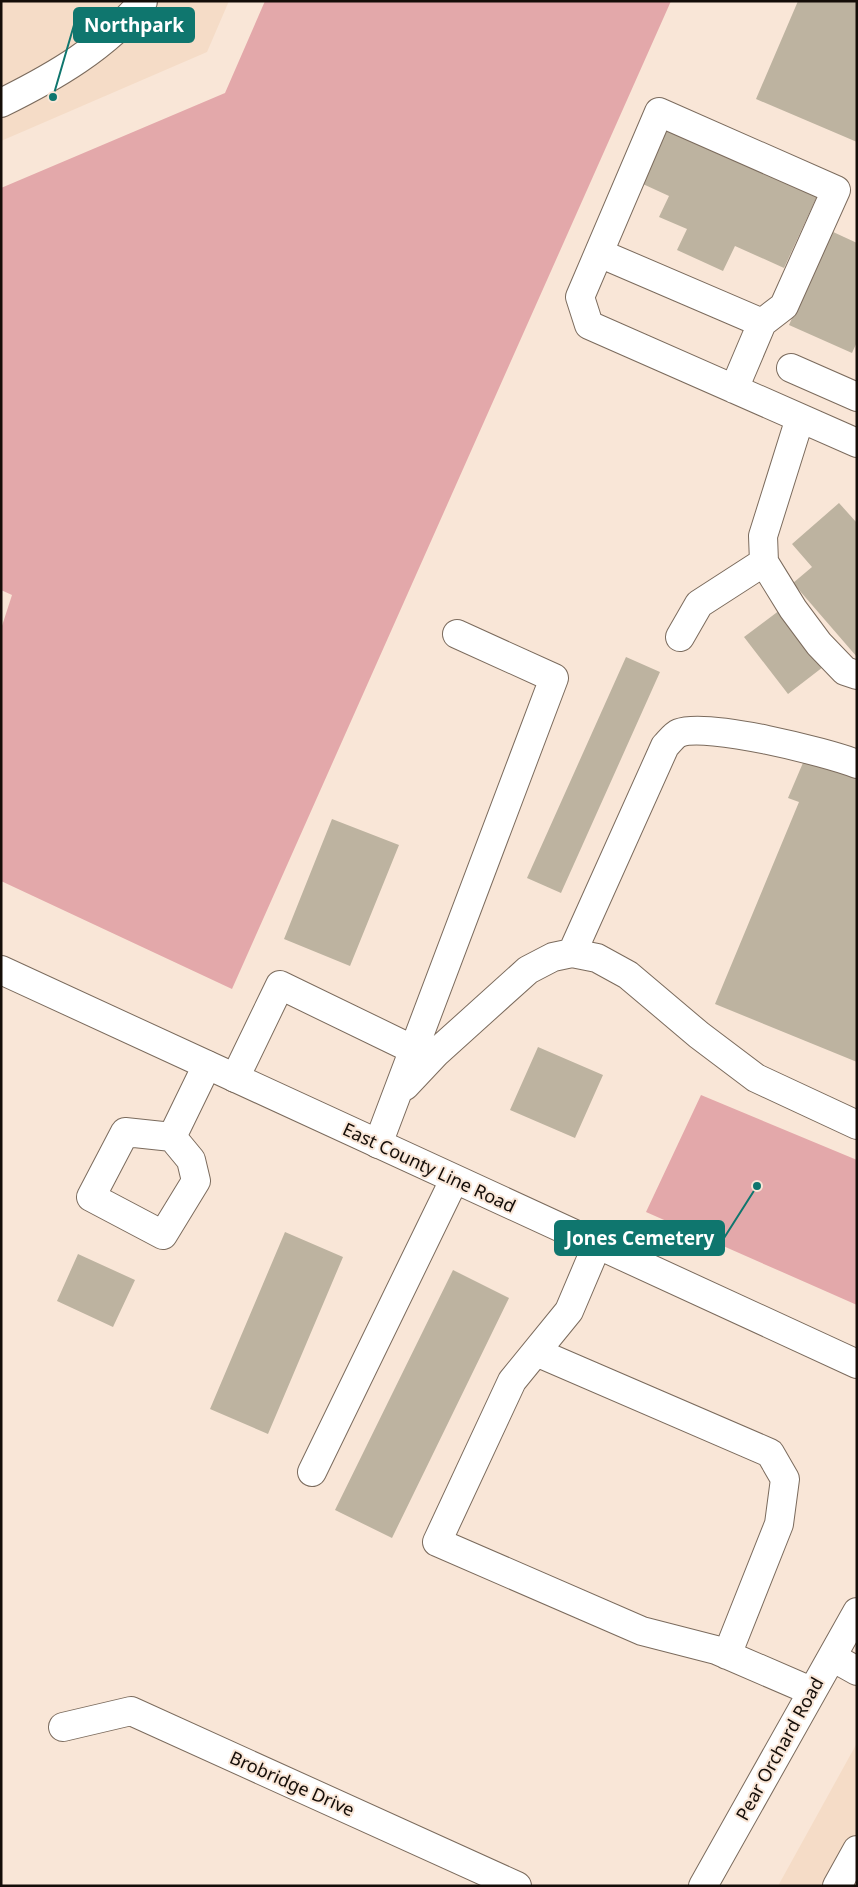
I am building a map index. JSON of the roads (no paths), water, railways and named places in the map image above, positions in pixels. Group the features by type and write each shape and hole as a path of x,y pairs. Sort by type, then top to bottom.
{"street":[{"path":"1,103 38,85 88,53 116,30 143,1"},
{"path":"734,390 762,324 784,306 836,190 660,112 580,297 589,325 734,390 857,443"},
{"path":"599,253 762,324"},
{"path":"791,368 857,397"},
{"path":"800,418 763,536 764,562 793,609 819,644 844,671 857,675"},
{"path":"680,637 698,604 764,562"},
{"path":"378,1144 554,678 457,634"},
{"path":"572,953 665,746 678,733 696,730 718,732 805,748 857,764"},
{"path":"396,1095 438,1052 528,970 553,957 572,953 597,958 628,976 699,1035 756,1078 857,1125"},
{"name":"East County Line Road","path":"1,970 597,1246 857,1364"},
{"path":"235,1078 280,986 414,1050"},
{"path":"172,1137 207,1065"},
{"path":"312,1472 454,1180"},
{"path":"597,1246 569,1311 512,1382 437,1542 642,1631 716,1650 811,1691"},
{"path":"536,1352 770,1453 785,1479 779,1524 727,1655"},
{"name":"Pear Orchard Road","path":"704,1886 811,1691 857,1612"},
{"path":"832,1657 857,1671"},
{"name":"Brobridge Drive","path":"63,1728 131,1711 516,1886"},
{"path":"837,1886 857,1850"}],"place":[{"name":"Northpark","path":"53,97"},
{"name":"Jones Cemetery","path":"757,1186"}]}
